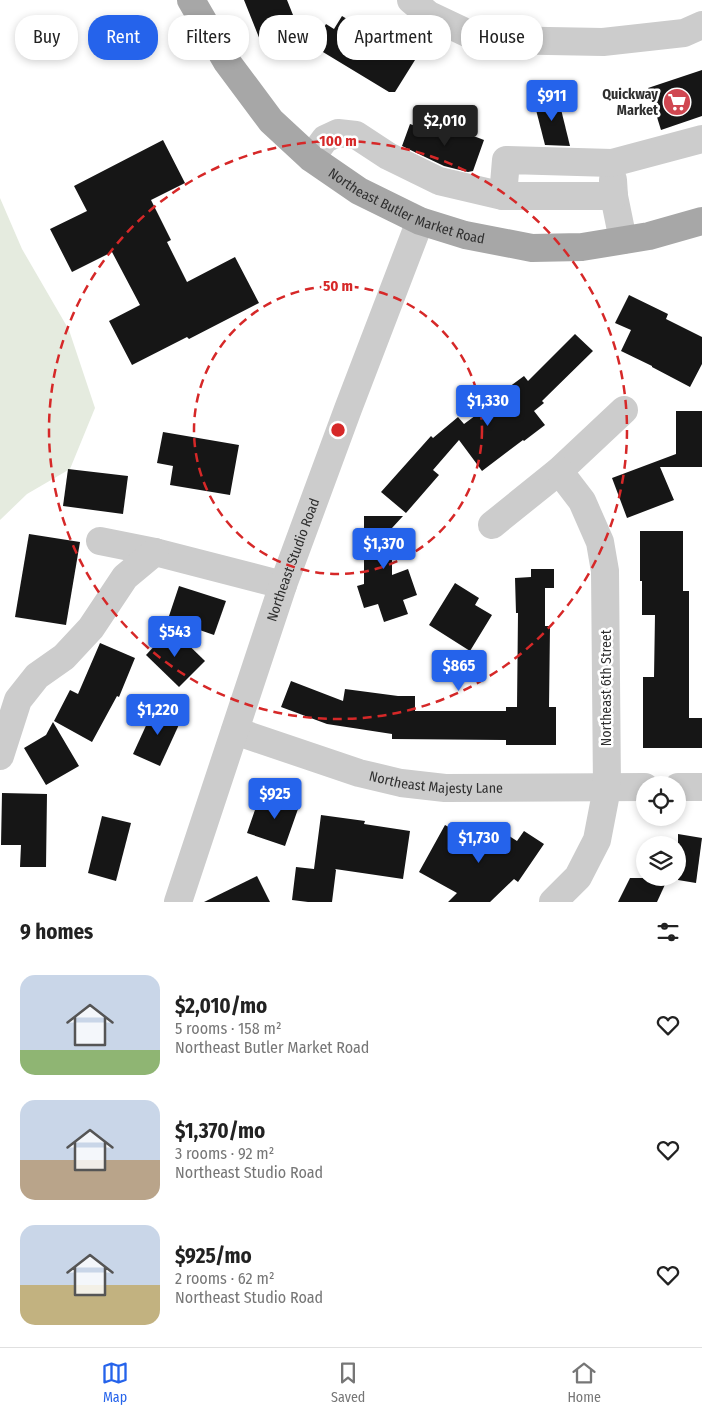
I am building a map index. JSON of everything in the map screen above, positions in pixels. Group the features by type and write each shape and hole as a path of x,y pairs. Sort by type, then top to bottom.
{"main road":[{"name":"Northeast Butler Market Road","path":"191,0 227,62 271,121 311,158 359,191 420,221 465,235 532,248 582,247 649,236 702,220"}],"street":[{"path":"411,0 429,15 468,32 496,40 603,42 684,33 702,25"},
{"path":"311,158 326,139 338,133 356,135 388,156 439,181 503,196 614,196"},
{"path":"503,196 506,160 612,163 702,139"},
{"path":"612,163 614,196 623,240"},
{"name":"Northeast Studio Road","path":"178,902 283,585 420,221"},
{"path":"492,525 559,471 624,410"},
{"name":"Northeast 6th Street","path":"553,902 578,877 597,840 607,788 605,571 600,542 582,501 559,471"},
{"path":"100,541 155,552 283,585"},
{"path":"0,756 18,700 37,676 64,657 91,628 124,577 155,552"},
{"name":"Northeast Majesty Lane","path":"235,732 359,772 401,783 445,788 636,787"},
{"path":"686,787 702,787"}],"shaded area":[{"path":"0,198 22,249 69,330 95,408 70,469 27,494 0,520"}],"building":[{"path":"244,0 287,0 293,15 259,15 259,38"},
{"path":"337,24 337,60 415,60 395,92 389,92 327,54 327,25 334,29"},
{"name":"Quickway Market","path":"702,70 702,116 661,130 648,88"},
{"path":"558,97 570,146 545,145 534,102"},
{"path":"410,124 438,134 442,124 484,140 473,171 468,172 444,166 402,146"},
{"path":"163,140 185,183 151,200 171,240 167,242 187,282 235,257 259,303 189,339 187,337 132,365 109,321 140,305 112,252 72,272 50,229 87,211 74,186"},
{"path":"629,295 668,314 666,319 702,337 702,364 690,387 621,351 631,330 615,323"},
{"path":"575,334 593,351 542,401 544,403 534,411 545,425 482,471 459,440 433,470 439,475 406,513 381,492 431,436 433,438 458,417 464,424 524,376 528,381"},
{"path":"676,411 702,411 702,467 660,467 674,500 627,518 612,478 676,454"},
{"path":"163,432 239,445 230,495 170,485 173,466 157,463"},
{"path":"68,469 128,476 123,514 63,506"},
{"path":"364,516 403,516 392,528 392,575 408,569 417,595 403,600 408,614 384,622 378,604 364,608 357,586 364,584"},
{"path":"640,531 683,531 683,591 689,591 689,718 702,718 702,748 643,748 643,677 654,677 655,615 642,615"},
{"path":"29,534 80,542 66,625 15,617"},
{"path":"531,569 554,569 554,588 545,588 545,626 550,626 549,707 556,707 556,745 506,745 506,740 392,739 392,734 327,724 281,707 291,681 343,701 345,689 398,696 415,696 415,711 506,711 506,707 517,707 518,613 516,613 515,578 531,577"},
{"path":"455,583 479,598 475,605 492,615 470,651 429,625"},
{"path":"179,586 226,601 214,635 168,619"},
{"path":"171,628 205,661 179,687 146,655"},
{"path":"100,643 135,658 119,697 117,696 92,742 54,721 70,690 78,694"},
{"path":"155,706 182,718 160,766 133,754"},
{"path":"53,722 79,766 46,785 24,748 46,735"},
{"path":"2,793 47,794 46,867 20,867 21,845 1,845"},
{"path":"273,794 298,802 298,809 285,846 247,833 256,807 267,810"},
{"path":"321,815 365,821 364,824 410,831 403,879 335,869 332,902 292,900 296,867 314,869"},
{"path":"102,816 131,823 116,881 88,873"},
{"path":"445,825 491,850 503,832 517,841 524,831 544,844 518,882 514,879 490,902 448,902 457,893 419,872"},
{"path":"678,834 702,838 696,883 686,881 686,836 678,836"},
{"path":"257,876 270,902 204,902"},
{"path":"630,878 636,878 636,886 664,886 657,902 618,902"}],"place":[{"name":"Quickway Market","path":"677,102"}]}
